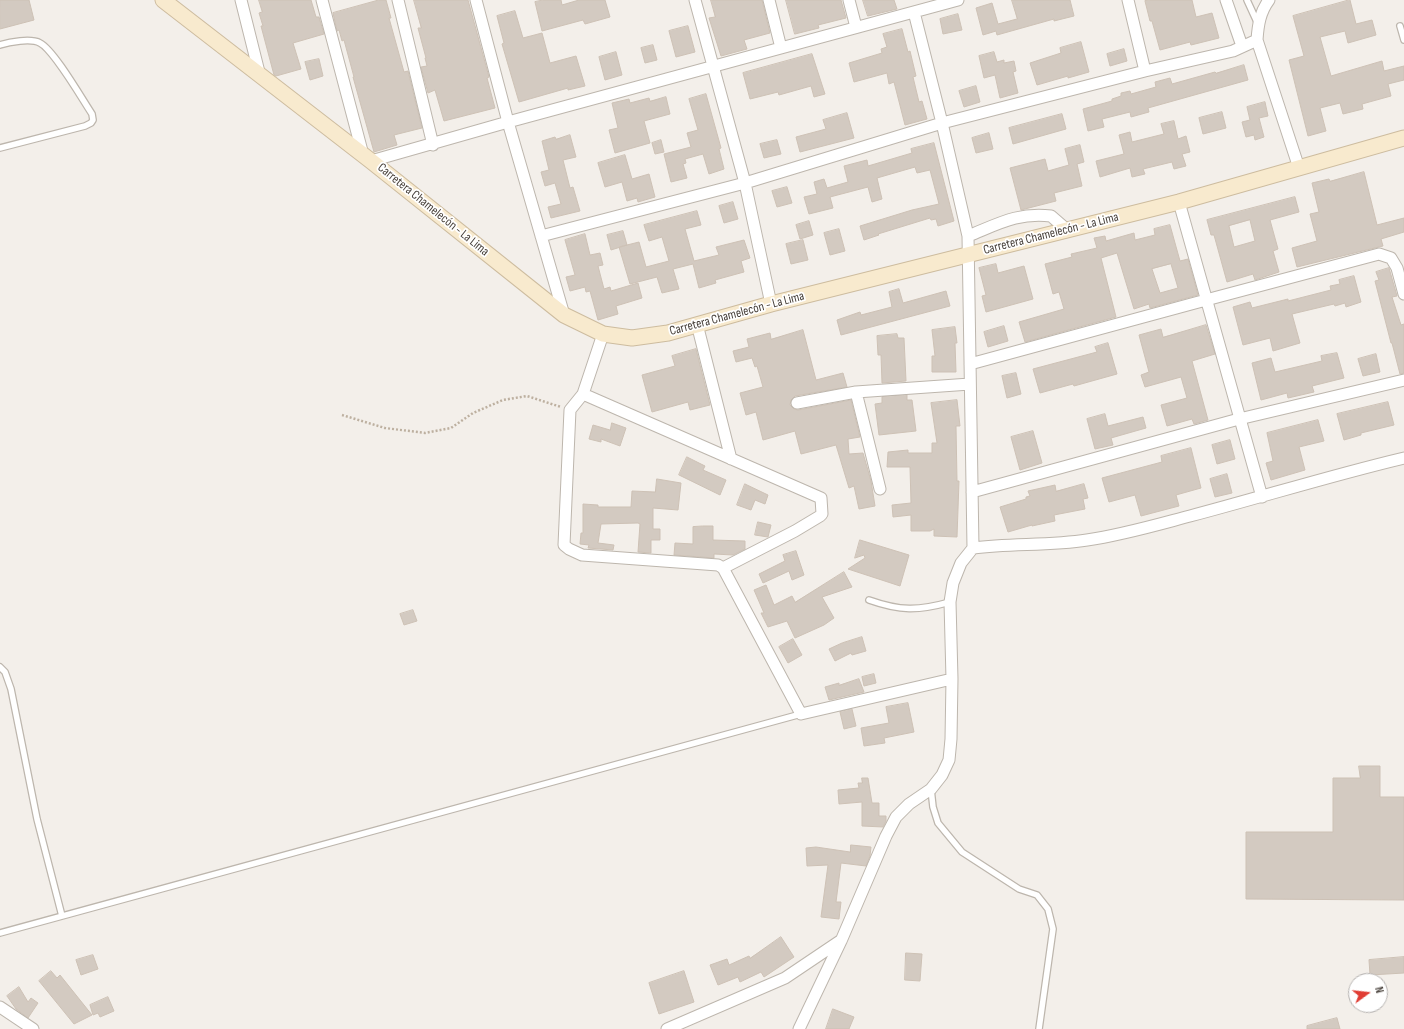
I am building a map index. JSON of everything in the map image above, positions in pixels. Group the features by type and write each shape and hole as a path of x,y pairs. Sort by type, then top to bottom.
{"street":[{"name":"Carretera Chamelecón - La Lima","path":"163,0 367,158 564,315 603,334 632,338 668,332 771,304 968,256 1066,229 1179,202 1404,138"},
{"path":"241,0 260,76"},
{"path":"322,0 367,158 432,145 508,122 958,0"},
{"path":"398,0 432,145"},
{"path":"476,0 508,122 564,315"},
{"path":"695,0 744,183 771,304"},
{"path":"769,0 781,48"},
{"path":"849,0 856,27"},
{"path":"1128,0 1145,71"},
{"path":"1226,0 1242,46"},
{"path":"1269,0 1264,8 1258,25 1257,40 1299,168"},
{"path":"799,1029 841,941 886,836 896,818 908,804 931,789 942,775 949,760 952,739 950,602 953,583 961,562 972,548 968,236 942,123 914,12"},
{"path":"541,236 744,183 942,123 1145,71 1233,51 1257,40"},
{"path":"1179,202 1262,497"},
{"path":"968,236 1011,218 1026,215 1051,216 1066,229"},
{"path":"970,364 1379,254 1391,258 1397,268 1404,294"},
{"path":"698,324 731,459"},
{"path":"603,334 583,394 570,410 564,546 569,550 582,555 718,565 723,568 801,714 952,679"},
{"path":"972,492 1239,419 1404,380"},
{"path":"797,403 856,392 970,384"},
{"path":"856,392 880,489"},
{"path":"583,394 821,498 822,514 795,531 723,568"},
{"path":"972,548 998,545 1059,543 1088,540 1126,532 1262,497 1355,470 1404,458"},
{"path":"667,1029 785,978 841,941"},
{"path":"0,1007 33,1029"}],"lane":[{"path":"1247,0 1258,25"},
{"path":"1400,26 1404,40"},
{"path":"0,45 9,42 40,42 55,57 92,114 93,120 85,126 0,148"},
{"path":"869,600 889,606 909,609 930,607 950,602"},
{"path":"0,667 4,672 11,689 37,820 62,916"},
{"path":"0,933 801,714"},
{"path":"931,789 933,807 938,823 962,852 1019,889 1037,895 1048,909 1053,928 1039,1029"}],"path":[{"path":"342,414 385,428 425,433 451,428 473,413 503,400 527,396 570,410"}],"building":[{"path":"0,0 29,0 34,20 0,29"},
{"path":"259,0 311,0 316,17 319,17 324,34 293,43 301,69 276,76 274,75 261,26 263,26 259,13 262,12"},
{"path":"379,0 386,0 391,18 389,18 404,72 408,71 422,128 394,135 397,145 374,152 344,40 342,41 339,30 337,31 333,13"},
{"path":"414,0 468,0 489,77 487,78 495,108 444,121 435,90 428,93 421,67 427,66 418,28 421,28"},
{"path":"543,0 561,0 562,5 579,0 605,0 610,17 585,24 583,20 542,31 535,2"},
{"path":"711,0 762,0 770,33 744,40 747,49 721,56 709,18 715,17"},
{"path":"786,0 841,0 846,18 818,25 819,28 795,34"},
{"path":"863,0 894,0 897,9 868,16"},
{"path":"1012,0 1070,0 1074,16 1054,21 1054,19 997,35 996,31 983,35 976,8 992,3 998,24 1017,19"},
{"path":"1192,0 1196,17 1212,13 1219,38 1191,45 1190,42 1160,50 1145,1"},
{"path":"1350,0 1356,24 1372,20 1376,35 1348,43 1345,31 1320,37 1331,76 1382,61 1384,71 1404,66 1404,80 1388,84 1391,96 1362,104 1363,109 1343,114 1340,103 1320,108 1326,131 1308,136 1289,60 1304,56 1293,16"},
{"path":"515,11 523,38 542,33 550,63 576,56 585,86 568,90 568,88 519,102 502,44 504,43 497,16"},
{"path":"958,14 962,30 943,34 940,19"},
{"path":"688,26 695,52 676,57 669,31"},
{"path":"902,29 908,52 910,51 916,76 913,77 919,102 922,101 927,119 905,125 894,82 889,84 887,73 854,82 849,63 882,53 881,49 887,47 883,34"},
{"path":"1081,42 1089,72 1068,78 1068,76 1037,85 1030,63 1061,53 1060,48"},
{"path":"653,45 657,60 645,63 641,48"},
{"path":"1124,49 1127,61 1110,66 1107,54"},
{"path":"616,52 622,75 605,80 599,57"},
{"path":"994,52 997,62 1004,60 1004,63 1014,61 1016,71 1013,72 1018,93 1000,98 995,75 984,78 979,56"},
{"path":"812,54 825,94 814,97 811,86 779,95 778,92 750,99 743,73"},
{"path":"319,59 323,76 310,80 305,62"},
{"path":"1244,65 1248,80 1148,108 1149,112 1131,117 1130,112 1102,119 1104,127 1088,131 1083,109 1112,101 1112,99 1121,96 1121,93 1130,91 1131,94 1156,87 1155,82 1170,78 1172,84"},
{"path":"976,86 980,102 964,107 959,91"},
{"path":"706,94 721,148 719,149 724,169 709,174 703,154 685,159 686,163 683,164 687,178 671,182 664,154 691,147 687,133 698,130 689,99"},
{"path":"666,97 670,114 644,121 650,143 615,153 609,130 618,128 612,103 629,99 630,103 649,98 650,101"},
{"path":"1265,102 1268,116 1259,118 1264,137 1255,140 1254,135 1246,137 1242,122 1250,120 1247,107"},
{"path":"1222,112 1226,128 1203,134 1199,118"},
{"path":"847,113 854,138 800,152 796,137 826,129 823,120"},
{"path":"1062,114 1066,129 1013,144 1009,128"},
{"path":"1174,121 1178,139 1186,136 1190,152 1182,154 1186,166 1174,169 1172,162 1143,169 1145,174 1132,177 1130,168 1100,177 1096,161 1124,154 1119,135 1130,132 1132,142 1164,134 1161,124"},
{"path":"989,133 993,149 976,153 972,138"},
{"path":"570,135 576,157 563,160 570,188 573,187 580,211 551,218 548,207 561,204 555,183 545,186 541,172 549,170 542,141"},
{"path":"661,140 664,152 655,154 652,143"},
{"path":"777,140 781,154 764,158 760,144"},
{"path":"934,143 954,221 938,226 936,219 931,220 930,218 878,234 879,235 864,240 860,226 912,210 939,204 930,170 917,173 915,167 877,178 882,199 872,202 868,187 830,197 833,208 809,214 804,197 817,194 814,182 824,179 827,188 848,182 844,166 867,160 868,166 912,153 911,149"},
{"path":"1080,145 1084,162 1077,164 1082,186 1054,193 1056,201 1021,210 1010,168 1045,159 1048,171 1069,165 1065,149"},
{"path":"625,155 632,179 649,174 655,197 638,202 637,198 627,201 622,182 605,187 598,163"},
{"path":"1364,172 1377,225 1404,218 1404,232 1381,239 1383,246 1297,267 1292,248 1317,241 1310,214 1319,212 1312,183 1329,179 1330,181"},
{"path":"787,187 792,203 777,207 772,191"},
{"path":"1295,197 1299,212 1270,220 1278,249 1273,251 1279,272 1255,280 1253,274 1227,282 1214,235 1211,235 1207,220","holes":["1250,220 1255,241 1234,247 1229,226"]},
{"path":"733,202 738,219 724,223 719,206"},
{"path":"697,211 701,225 685,229 694,261 719,255 716,247 744,240 750,258 741,261 744,272 715,280 716,283 699,288 693,264 673,269 679,289 662,293 657,277 630,284 619,247 639,242 646,267 669,261 662,237 649,241 644,225"},
{"path":"809,221 813,235 800,239 796,225"},
{"path":"1170,225 1180,261 1188,259 1198,295 1150,308 1149,304 1134,309 1117,253 1101,258 1116,317 1025,342 1019,322 1064,309 1059,292 1053,294 1045,264 1072,257 1071,254 1097,248 1094,238 1105,236 1106,241 1134,233 1135,240 1155,235 1154,229","holes":["1171,264 1178,288 1160,293 1152,269"]},
{"path":"839,229 845,251 830,255 824,233"},
{"path":"623,231 627,245 611,250 607,235"},
{"path":"585,234 590,255 600,253 603,265 598,266 604,289 610,287 611,291 638,283 642,298 616,306 618,314 598,320 590,291 586,292 585,287 570,291 566,277 575,275 565,240"},
{"path":"803,240 808,260 791,264 786,244"},
{"path":"996,264 998,273 1024,266 1033,299 986,312 982,296 986,295 979,268"},
{"path":"1389,268 1397,296 1392,297 1401,325 1404,324 1404,373 1400,374 1375,281 1379,280 1376,272"},
{"path":"1354,276 1361,302 1346,307 1345,303 1335,306 1334,304 1292,314 1300,343 1273,351 1270,338 1243,345 1233,307 1250,302 1252,308 1331,290 1330,286 1340,284 1339,280"},
{"path":"899,289 903,303 946,291 950,306 841,335 837,320 860,312 861,315 892,307 889,292"},
{"path":"1206,325 1215,354 1192,361 1208,420 1194,424 1192,419 1167,426 1161,405 1187,398 1181,377 1145,387 1141,375 1149,372 1139,335 1161,329 1163,337"},
{"path":"1004,326 1008,341 988,347 984,332"},
{"path":"955,327 957,343 955,343 956,372 932,372 932,356 935,356 932,330"},
{"path":"803,330 816,380 843,373 847,387 795,396 791,400 790,405 794,409 798,410 851,400 860,437 848,439 849,454 863,453 871,481 875,506 859,509 854,486 849,488 836,445 801,454 795,431 763,440 756,412 746,415 740,393 763,387 757,366 755,367 752,358 736,362 733,351 749,347 747,339 770,333 771,339"},
{"path":"897,334 898,338 904,338 906,381 882,383 881,355 878,355 877,336"},
{"path":"1108,343 1117,374 1074,386 1073,384 1040,393 1033,369 1097,352 1095,347"},
{"path":"696,349 710,405 690,410 688,402 652,412 642,375 675,366 672,356"},
{"path":"1337,353 1344,378 1312,386 1314,392 1288,398 1287,393 1261,400 1252,363 1271,358 1275,372 1322,361 1321,356"},
{"path":"1376,354 1380,372 1363,376 1358,359"},
{"path":"1016,373 1021,394 1007,398 1002,376"},
{"path":"907,395 907,400 912,400 916,431 879,435 875,404 882,403 882,397"},
{"path":"957,400 960,426 956,426 957,481 959,481 957,537 934,536 934,529 930,531 911,531 911,515 893,517 892,505 911,503 910,467 887,467 888,452 908,450 908,453 932,453 932,443 937,443 931,403"},
{"path":"1388,402 1394,425 1361,433 1361,435 1344,440 1337,414"},
{"path":"1105,414 1108,426 1143,417 1146,428 1111,438 1113,445 1095,449 1087,419"},
{"path":"1318,420 1324,441 1299,447 1305,470 1271,480 1266,463 1273,461 1267,433"},
{"path":"612,423 626,428 620,446 601,439 601,442 589,439 593,425 610,430"},
{"path":"1033,431 1042,463 1020,470 1011,437"},
{"path":"1230,440 1235,459 1217,464 1212,445"},
{"path":"1191,448 1201,488 1176,495 1179,506 1141,516 1135,495 1109,502 1102,478 1162,462 1161,456"},
{"path":"687,457 705,466 703,470 726,480 720,495 679,475"},
{"path":"1227,474 1232,493 1215,497 1210,479"},
{"path":"657,479 681,483 678,510 653,508 653,529 660,529 660,540 651,540 651,553 638,552 640,524 638,523 601,524 598,543 614,545 613,550 588,548 589,545 580,544 581,533 583,533 583,504 598,505 598,507 631,507 632,491 655,492"},
{"path":"745,484 768,495 765,504 755,500 751,510 737,505"},
{"path":"1084,484 1088,498 1083,499 1085,509 1054,515 1055,521 1032,525 1008,532 1000,507 1026,499 1026,497 1030,496 1028,491 1055,485 1056,491"},
{"path":"758,522 771,525 768,537 755,535"},
{"path":"713,526 713,540 745,541 745,549 733,555 714,554 714,558 674,555 675,543 693,544 693,527"},
{"path":"860,540 909,555 900,586 848,569 865,558 864,555 855,558"},
{"path":"796,551 804,575 792,580 789,571 763,583 759,574 785,561 783,555"},
{"path":"844,572 852,587 822,597 834,618 824,625 795,638 787,621 768,627 761,613 764,613 754,590 766,585 774,605 792,596 795,602"},
{"path":"413,610 417,621 404,625 400,614"},
{"path":"862,637 866,651 852,655 851,653 835,661 829,649"},
{"path":"793,639 802,655 788,663 779,647"},
{"path":"874,674 876,683 864,686 862,677"},
{"path":"859,679 864,692 829,700 825,687 839,683 839,685"},
{"path":"908,703 914,732 884,738 885,743 864,746 861,728 889,723 886,707"},
{"path":"852,709 856,726 844,729 840,712"},
{"path":"1359,766 1380,766 1380,797 1404,797 1404,900 1246,899 1246,832 1333,832 1333,778 1360,778"},
{"path":"862,778 868,778 872,803 879,803 879,816 886,816 886,821 883,827 862,826 862,802 839,804 838,790 859,788 858,783 862,783"},
{"path":"851,845 871,847 870,856 866,866 841,863 836,902 841,902 839,919 821,917 828,865 807,866 806,848 816,847 850,852"},
{"path":"781,937 794,957 764,977 761,972 740,982 738,977 718,985 710,965 727,959 729,965 749,956 750,958"},
{"path":"906,953 922,954 920,981 905,980"},
{"path":"93,955 98,969 81,975 76,960"},
{"path":"1404,957 1404,973 1370,973 1369,960"},
{"path":"51,971 57,978 60,975 92,1015 74,1024 39,981"},
{"path":"684,971 694,1002 659,1014 649,983"},
{"path":"19,987 28,1002 31,998 38,1003 28,1018 16,1009 7,996"},
{"path":"108,997 114,1011 100,1017 98,1013 93,1015 90,1005"},
{"path":"833,1009 854,1017 849,1029 826,1029"},
{"path":"1337,1018 1340,1029 1307,1029 1307,1026"}]}
